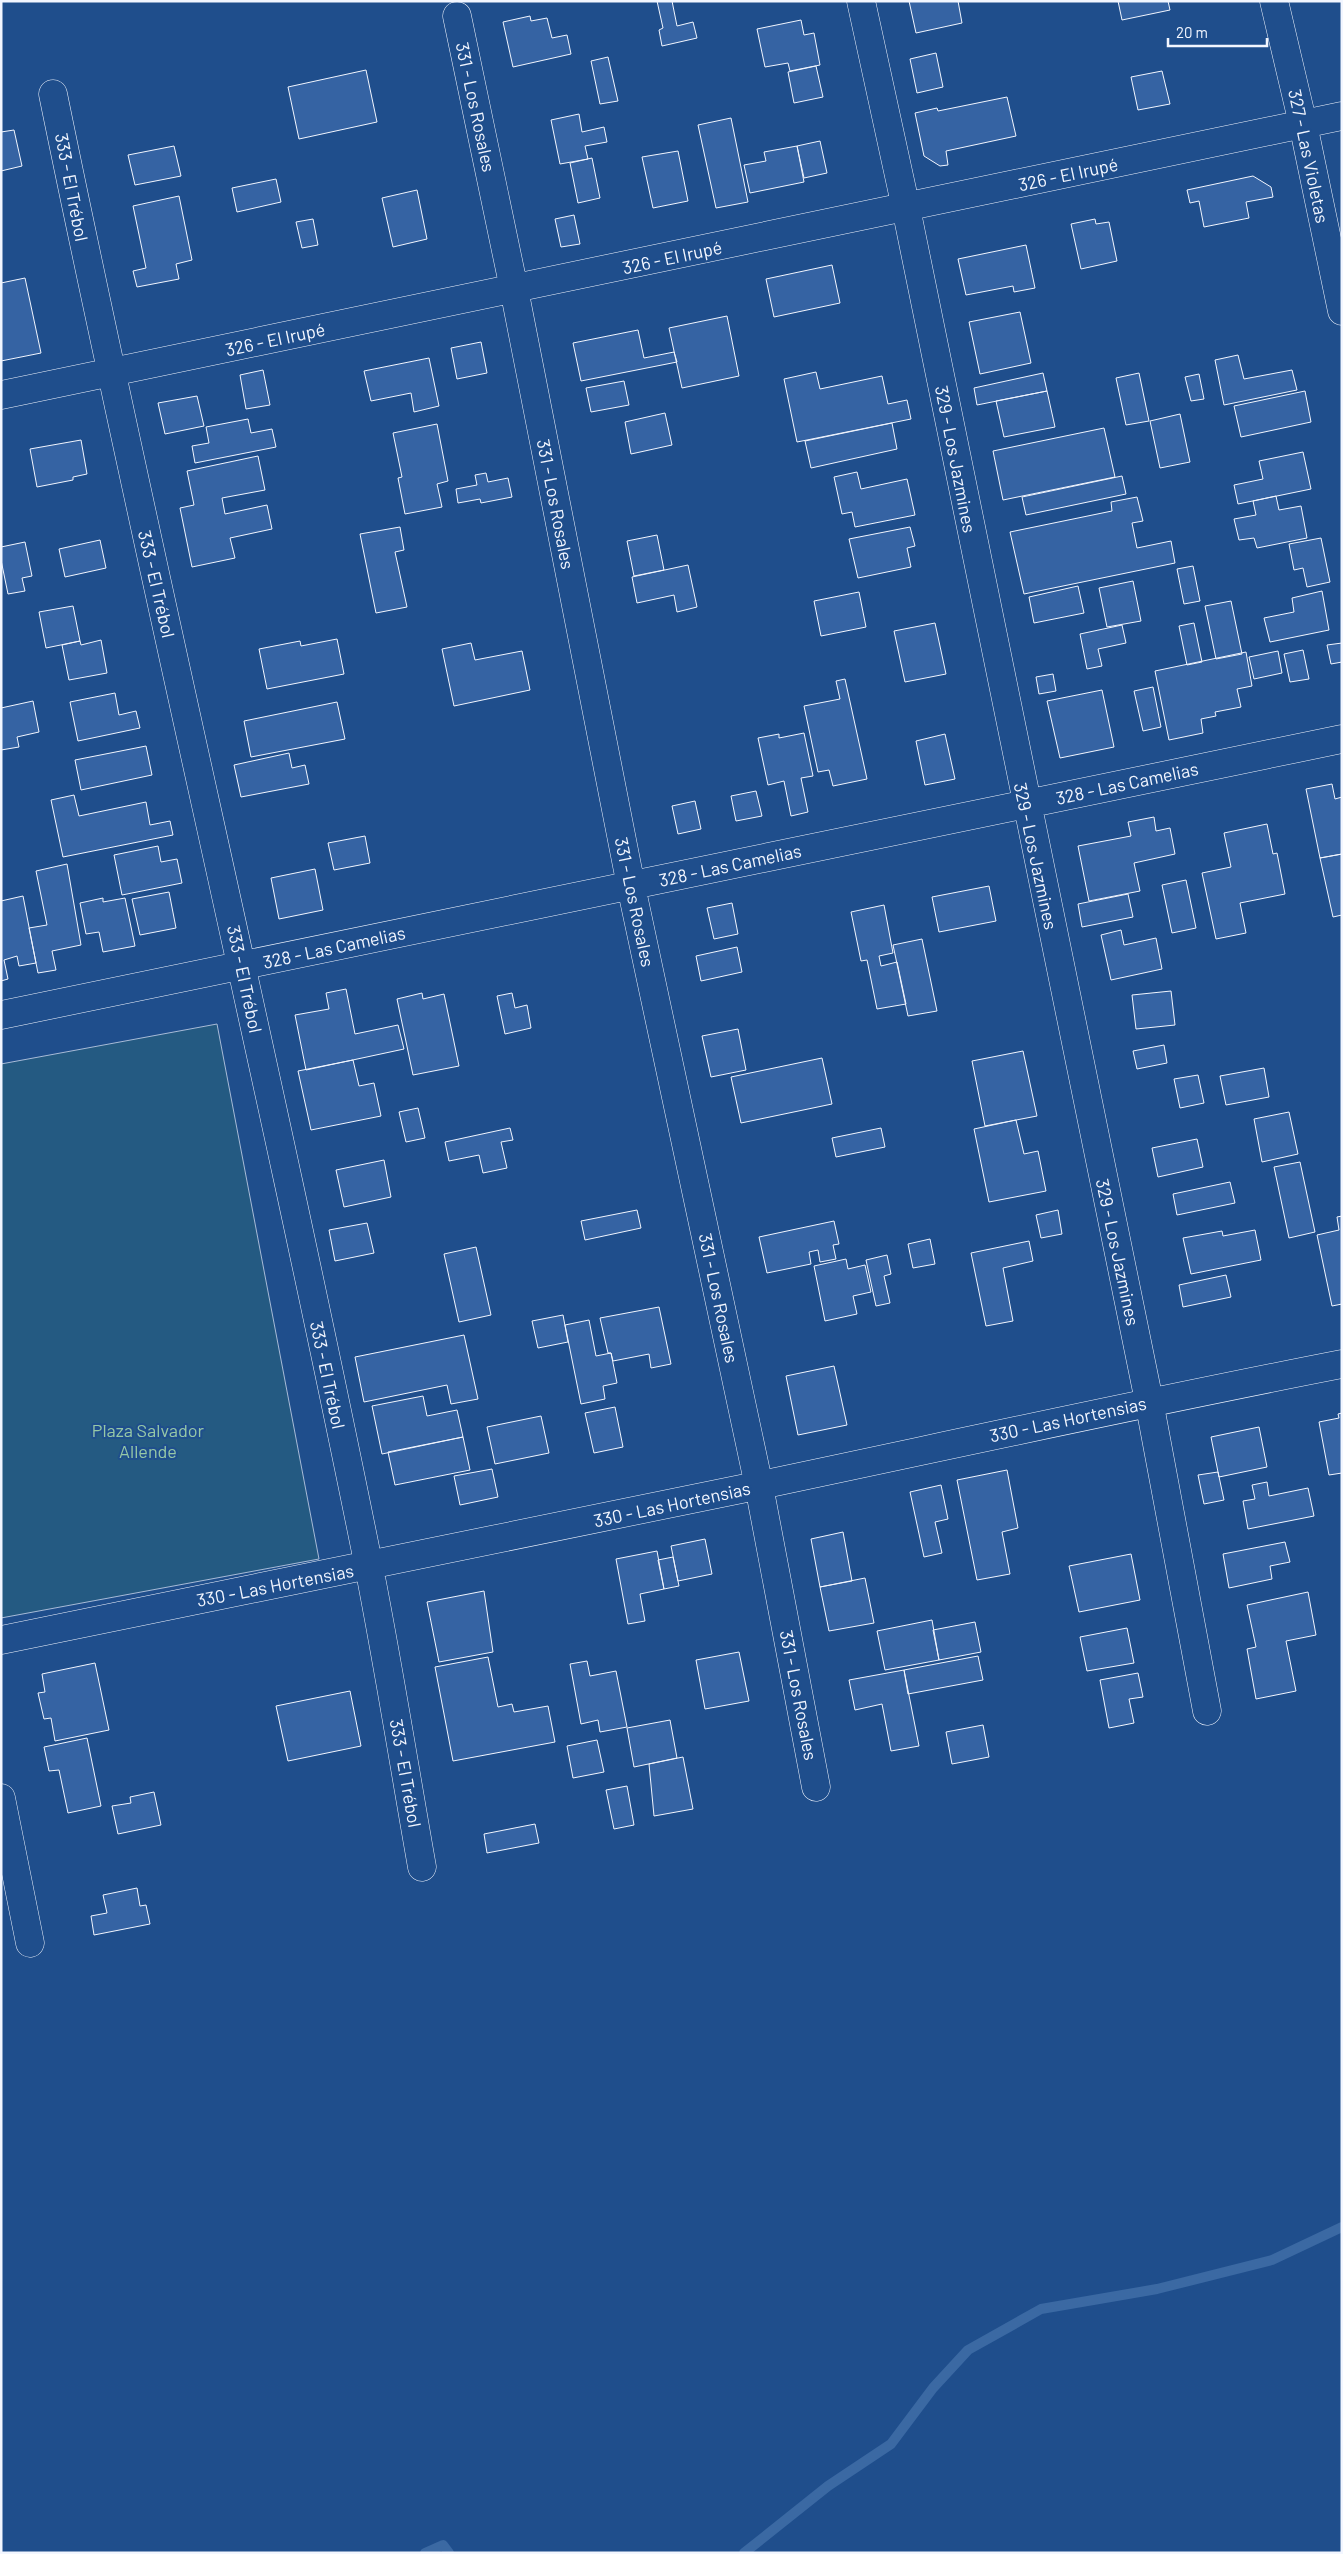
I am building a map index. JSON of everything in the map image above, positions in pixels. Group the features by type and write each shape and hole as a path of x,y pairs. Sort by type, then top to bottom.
{"street":[{"name":"329 - Los Jazmines","path":"861,1 906,208 1149,1401 1208,1711"},
{"name":"327 - Las Violetas","path":"1274,1 1303,124 1342,311"},
{"name":"331 - Los Rosales","path":"457,16 514,289 631,886 759,1486 816,1787"},
{"name":"333 - El Trébol","path":"53,94 110,373 242,966 369,1566 422,1867"},
{"name":"326 - El Irupé","path":"1,395 1342,116"},
{"name":"328 - Las Camelias","path":"1,1015 1342,739"},
{"name":"330 - Las Hortensias","path":"1,1640 759,1486 1149,1401 1342,1364"},
{"path":"1,1798 30,1943"}],"green space":[{"name":"Plaza Salvador Allende","path":"217,1024 319,1559 1,1618 1,1064"}],"building":[{"path":"657,1 672,1 677,26 693,22 697,38 662,46 659,30 663,28"},
{"path":"909,1 958,1 962,23 916,33"},
{"path":"1118,1 1168,1 1170,10 1122,20"},
{"path":"530,16 531,21 547,18 552,38 567,35 571,54 513,67 503,22"},
{"path":"801,20 804,35 814,33 820,65 790,71 788,63 765,67 757,29"},
{"path":"936,53 943,87 917,93 910,59"},
{"path":"608,57 618,101 600,104 591,61"},
{"path":"816,66 823,97 794,103 788,72"},
{"path":"366,70 377,122 299,139 288,87"},
{"path":"1162,71 1170,104 1138,110 1131,77"},
{"path":"1007,97 1016,136 946,151 948,165 940,166 924,156 915,113 937,108 938,111"},
{"path":"579,114 582,132 604,127 607,142 585,146 588,159 560,164 551,120"},
{"path":"731,118 748,202 716,208 698,125"},
{"path":"14,130 22,166 1,171 1,132"},
{"path":"820,141 827,173 804,178 797,146"},
{"path":"174,146 181,176 135,185 128,155"},
{"path":"797,146 804,182 750,193 744,165 766,161 764,152"},
{"path":"678,151 688,201 653,208 642,157"},
{"path":"592,158 600,198 578,203 570,163"},
{"path":"1253,176 1271,187 1273,197 1246,202 1249,218 1204,227 1199,201 1190,203 1187,190"},
{"path":"276,179 281,202 237,212 232,188"},
{"path":"417,190 427,239 393,247 382,198"},
{"path":"179,196 192,260 176,264 179,279 137,287 133,271 146,268 133,206"},
{"path":"574,215 580,244 561,247 555,219"},
{"path":"313,219 318,245 302,248 296,222"},
{"path":"1095,219 1096,224 1109,222 1117,261 1081,269 1071,224"},
{"path":"1026,245 1035,288 1014,292 1013,286 966,295 958,259"},
{"path":"832,265 840,303 774,317 766,279"},
{"path":"25,278 41,353 1,361 1,283"},
{"path":"1020,312 1031,363 980,374 969,322"},
{"path":"727,316 739,376 682,388 669,328"},
{"path":"638,330 644,358 674,352 677,362 581,381 573,343"},
{"path":"481,342 487,373 457,379 451,348"},
{"path":"1238,355 1244,379 1292,370 1297,390 1224,405 1215,360"},
{"path":"429,358 439,406 414,412 411,393 371,401 364,371"},
{"path":"263,370 270,405 246,409 240,375"},
{"path":"816,372 820,389 882,376 888,404 907,400 911,419 797,442 784,379"},
{"path":"1043,373 1047,391 977,405 974,388"},
{"path":"1139,373 1149,421 1126,425 1116,378"},
{"path":"1199,374 1204,399 1191,401 1185,377"},
{"path":"624,381 629,405 591,412 586,388"},
{"path":"1047,391 1055,427 1004,437 996,401"},
{"path":"1305,391 1311,422 1241,437 1234,406"},
{"path":"197,396 204,426 165,434 158,403"},
{"path":"665,413 672,445 631,454 625,422"},
{"path":"1180,414 1190,462 1160,468 1150,421"},
{"path":"248,419 251,433 272,429 276,447 195,463 192,446 209,443 206,427"},
{"path":"892,423 897,449 811,468 805,441"},
{"path":"437,424 448,481 437,484 442,507 405,514 398,478 402,477 393,433"},
{"path":"1104,428 1115,477 1003,500 993,451"},
{"path":"81,440 87,474 73,477 73,480 37,487 30,449"},
{"path":"1303,452 1311,489 1238,504 1234,485 1263,479 1259,461"},
{"path":"258,456 265,490 222,498 225,514 267,505 272,529 230,538 235,558 192,567 180,508 194,505 187,471"},
{"path":"857,472 861,489 907,479 915,515 855,527 852,512 842,514 834,477"},
{"path":"486,473 488,482 508,478 512,497 481,503 480,499 458,503 456,489 477,485 475,475"},
{"path":"1122,476 1126,494 1026,515 1022,497"},
{"path":"1276,496 1279,510 1301,506 1307,538 1257,548 1254,538 1239,540 1234,519 1256,515 1253,501"},
{"path":"1137,497 1143,521 1132,523 1137,548 1171,541 1175,563 1024,594 1010,532 1112,511 1111,502"},
{"path":"400,527 404,550 395,552 407,607 376,613 360,534"},
{"path":"910,527 915,546 907,548 911,567 858,578 849,539"},
{"path":"657,535 664,570 634,576 627,541"},
{"path":"1321,538 1330,582 1307,587 1303,568 1294,570 1289,544"},
{"path":"100,540 106,568 65,577 59,549"},
{"path":"25,542 32,576 22,578 25,591 8,594 1,560 1,547"},
{"path":"688,565 697,607 677,612 674,595 637,603 632,577"},
{"path":"1193,566 1200,601 1184,604 1177,569"},
{"path":"1133,581 1141,621 1107,627 1099,588"},
{"path":"1078,586 1084,613 1034,623 1029,597"},
{"path":"1322,591 1329,630 1270,642 1264,618 1294,612 1292,598"},
{"path":"859,592 866,627 821,636 814,601"},
{"path":"1231,601 1242,654 1216,659 1205,606"},
{"path":"73,606 80,641 46,648 39,612"},
{"path":"935,623 946,674 905,682 894,631"},
{"path":"1194,623 1202,662 1187,665 1179,626"},
{"path":"1122,625 1126,643 1098,649 1102,666 1087,669 1080,634"},
{"path":"337,639 344,674 267,689 259,649 300,641 301,646"},
{"path":"101,640 107,673 69,680 62,645 80,641 81,645"},
{"path":"471,643 475,660 522,651 530,690 454,706 442,649"},
{"path":"1342,643 1342,662 1331,664 1327,645"},
{"path":"1303,650 1309,679 1290,682 1284,654"},
{"path":"1278,651 1282,673 1254,679 1249,657"},
{"path":"1246,652 1252,686 1237,689 1241,707 1215,712 1216,716 1201,719 1203,733 1169,740 1155,671"},
{"path":"1053,674 1056,691 1039,694 1036,677"},
{"path":"845,679 867,779 833,786 829,770 818,772 804,706 840,699 836,681"},
{"path":"1153,687 1161,727 1143,731 1134,691"},
{"path":"1102,690 1114,747 1060,758 1047,701"},
{"path":"115,693 119,715 136,711 140,728 78,741 70,702"},
{"path":"33,701 39,732 17,737 19,747 1,750 1,708"},
{"path":"337,702 345,739 251,757 244,721"},
{"path":"804,733 813,776 801,778 808,812 791,816 784,781 768,785 758,738 779,734 779,738"},
{"path":"945,734 955,779 925,785 916,741"},
{"path":"146,746 152,775 81,790 75,760"},
{"path":"289,753 292,768 305,765 309,784 241,797 234,765"},
{"path":"1332,784 1335,799 1342,797 1342,854 1320,858 1306,789"},
{"path":"756,791 762,816 736,821 731,796"},
{"path":"74,795 79,816 146,802 150,825 170,821 173,835 63,857 51,800"},
{"path":"695,801 701,829 678,834 672,806"},
{"path":"1154,817 1156,831 1170,828 1175,854 1134,863 1140,891 1089,901 1078,846 1131,836 1128,822"},
{"path":"1267,824 1273,854 1277,853 1285,894 1240,903 1246,933 1216,939 1202,873 1231,867 1224,833"},
{"path":"365,836 370,863 334,870 328,843"},
{"path":"158,846 161,862 177,859 182,883 122,895 114,855"},
{"path":"1342,854 1342,915 1333,917 1320,858"},
{"path":"67,864 81,945 52,951 56,970 38,973 29,928 47,925 36,871"},
{"path":"315,869 323,910 279,919 271,878"},
{"path":"1186,880 1196,928 1172,933 1162,885"},
{"path":"989,886 996,921 939,932 932,897"},
{"path":"169,892 176,928 140,935 132,899"},
{"path":"1128,894 1133,917 1082,927 1078,904"},
{"path":"23,896 36,963 19,966 17,956 4,960 8,979 1,981 1,901"},
{"path":"103,898 103,902 125,898 135,946 103,952 99,932 86,934 80,903"},
{"path":"732,903 738,934 714,939 707,908"},
{"path":"884,905 893,953 879,956 881,966 897,962 906,1004 877,1009 867,960 861,961 851,912"},
{"path":"1121,930 1124,945 1156,938 1162,969 1111,980 1101,935"},
{"path":"922,939 937,1011 908,1016 893,945"},
{"path":"737,947 742,972 701,981 696,956"},
{"path":"346,989 355,1034 398,1025 404,1049 306,1070 295,1015 329,1009 326,993"},
{"path":"1171,991 1175,1025 1136,1029 1132,995"},
{"path":"422,993 423,999 444,994 459,1066 413,1075 397,999"},
{"path":"512,993 515,1008 527,1005 531,1028 505,1034 497,996"},
{"path":"738,1029 746,1070 711,1077 702,1036"},
{"path":"1164,1045 1167,1063 1137,1069 1133,1051"},
{"path":"1023,1051 1037,1116 985,1126 972,1061"},
{"path":"822,1058 832,1104 741,1123 731,1077"},
{"path":"353,1060 359,1086 374,1083 381,1116 311,1130 298,1071"},
{"path":"1264,1068 1269,1097 1226,1105 1220,1076"},
{"path":"1198,1075 1204,1103 1180,1108 1174,1079"},
{"path":"418,1108 425,1138 406,1142 399,1112"},
{"path":"1289,1112 1298,1154 1262,1162 1254,1119"},
{"path":"1016,1120 1024,1154 1038,1151 1046,1191 989,1202 974,1129"},
{"path":"510,1128 513,1140 501,1142 507,1168 483,1173 479,1155 449,1161 445,1142"},
{"path":"881,1128 885,1147 836,1157 832,1138"},
{"path":"1197,1139 1203,1167 1158,1177 1152,1148"},
{"path":"384,1160 391,1197 344,1207 336,1170"},
{"path":"1300,1162 1315,1232 1289,1238 1274,1167"},
{"path":"1230,1182 1235,1203 1177,1215 1173,1194"},
{"path":"637,1210 641,1228 585,1240 581,1221"},
{"path":"1058,1210 1062,1234 1041,1238 1036,1215"},
{"path":"1342,1216 1342,1304 1332,1306 1317,1235 1339,1230 1337,1217"},
{"path":"834,1221 839,1244 833,1245 836,1259 820,1262 818,1250 809,1252 811,1264 767,1273 759,1237"},
{"path":"367,1223 374,1253 335,1261 329,1230"},
{"path":"1255,1230 1261,1260 1191,1274 1183,1238 1222,1231 1223,1236"},
{"path":"930,1239 935,1264 913,1268 908,1244"},
{"path":"1029,1241 1033,1261 1003,1268 1013,1321 986,1326 971,1253"},
{"path":"476,1247 491,1315 459,1322 444,1254"},
{"path":"887,1255 891,1274 884,1276 890,1303 876,1306 866,1260"},
{"path":"846,1259 848,1269 865,1265 871,1292 853,1296 857,1314 825,1321 814,1266"},
{"path":"1226,1275 1231,1297 1183,1307 1179,1285"},
{"path":"659,1307 671,1364 651,1368 649,1354 613,1361 611,1353 608,1353 600,1318"},
{"path":"563,1315 568,1342 538,1348 532,1321"},
{"path":"589,1320 596,1356 611,1353 617,1383 603,1386 605,1399 581,1404 565,1325"},
{"path":"464,1335 478,1399 451,1404 447,1385 364,1402 355,1357"},
{"path":"834,1366 847,1425 798,1435 786,1376"},
{"path":"423,1396 427,1416 457,1410 463,1437 382,1454 372,1406"},
{"path":"615,1407 623,1447 594,1453 585,1413"},
{"path":"1342,1413 1342,1473 1329,1475 1319,1422 1339,1418 1338,1414"},
{"path":"541,1416 549,1453 495,1464 487,1427"},
{"path":"1259,1427 1267,1467 1219,1477 1211,1437"},
{"path":"463,1437 470,1470 395,1485 388,1452"},
{"path":"492,1469 498,1497 460,1505 454,1476"},
{"path":"1007,1470 1018,1528 1002,1532 1010,1574 977,1580 957,1480"},
{"path":"1218,1472 1224,1500 1204,1504 1198,1475"},
{"path":"1267,1482 1269,1496 1308,1488 1314,1516 1248,1529 1243,1501 1255,1499 1252,1485"},
{"path":"941,1485 948,1519 935,1522 942,1553 924,1557 910,1492"},
{"path":"843,1532 852,1581 820,1587 811,1539"},
{"path":"705,1539 712,1574 678,1581 671,1546"},
{"path":"1285,1542 1290,1562 1270,1566 1272,1579 1229,1588 1223,1554"},
{"path":"657,1551 664,1589 640,1594 645,1621 628,1624 616,1559"},
{"path":"1131,1554 1140,1600 1079,1612 1069,1566"},
{"path":"673,1557 679,1586 664,1589 658,1560"},
{"path":"865,1578 874,1623 829,1631 820,1587"},
{"path":"484,1591 493,1652 439,1662 427,1602"},
{"path":"1308,1592 1316,1635 1286,1641 1296,1691 1256,1699 1247,1649 1256,1647 1247,1605"},
{"path":"932,1620 939,1660 885,1670 877,1631"},
{"path":"975,1622 981,1652 939,1660 933,1630"},
{"path":"1127,1628 1134,1663 1087,1671 1080,1637"},
{"path":"739,1652 749,1701 705,1709 696,1660"},
{"path":"978,1656 983,1680 908,1694 904,1670"},
{"path":"488,1657 498,1707 512,1704 514,1712 548,1706 555,1742 453,1761 435,1667"},
{"path":"587,1661 590,1676 616,1671 627,1727 600,1732 598,1720 581,1724 570,1664"},
{"path":"95,1663 109,1730 55,1741 51,1718 44,1719 38,1693 45,1692 42,1674"},
{"path":"904,1670 919,1746 891,1751 882,1704 855,1710 849,1680"},
{"path":"1138,1673 1143,1697 1129,1699 1134,1723 1109,1728 1100,1680"},
{"path":"350,1691 361,1746 288,1761 276,1706"},
{"path":"670,1720 677,1758 634,1767 627,1728"},
{"path":"983,1725 989,1757 952,1764 946,1732"},
{"path":"87,1738 101,1806 68,1813 59,1770 49,1771 44,1747"},
{"path":"597,1740 604,1772 573,1778 567,1746"},
{"path":"683,1757 693,1809 654,1816 649,1764"},
{"path":"627,1786 634,1825 614,1829 606,1790"},
{"path":"154,1792 161,1825 118,1834 112,1806 131,1803 130,1797"},
{"path":"535,1824 539,1843 487,1853 484,1834"},
{"path":"137,1888 140,1906 146,1905 150,1924 94,1935 91,1916 107,1913 103,1895"}],"waterway":[{"path":"744,2553 828,2486 891,2444 933,2388 968,2350 1041,2309 1157,2289 1272,2260 1342,2227"},
{"path":"425,2553 443,2545 449,2553"}]}
